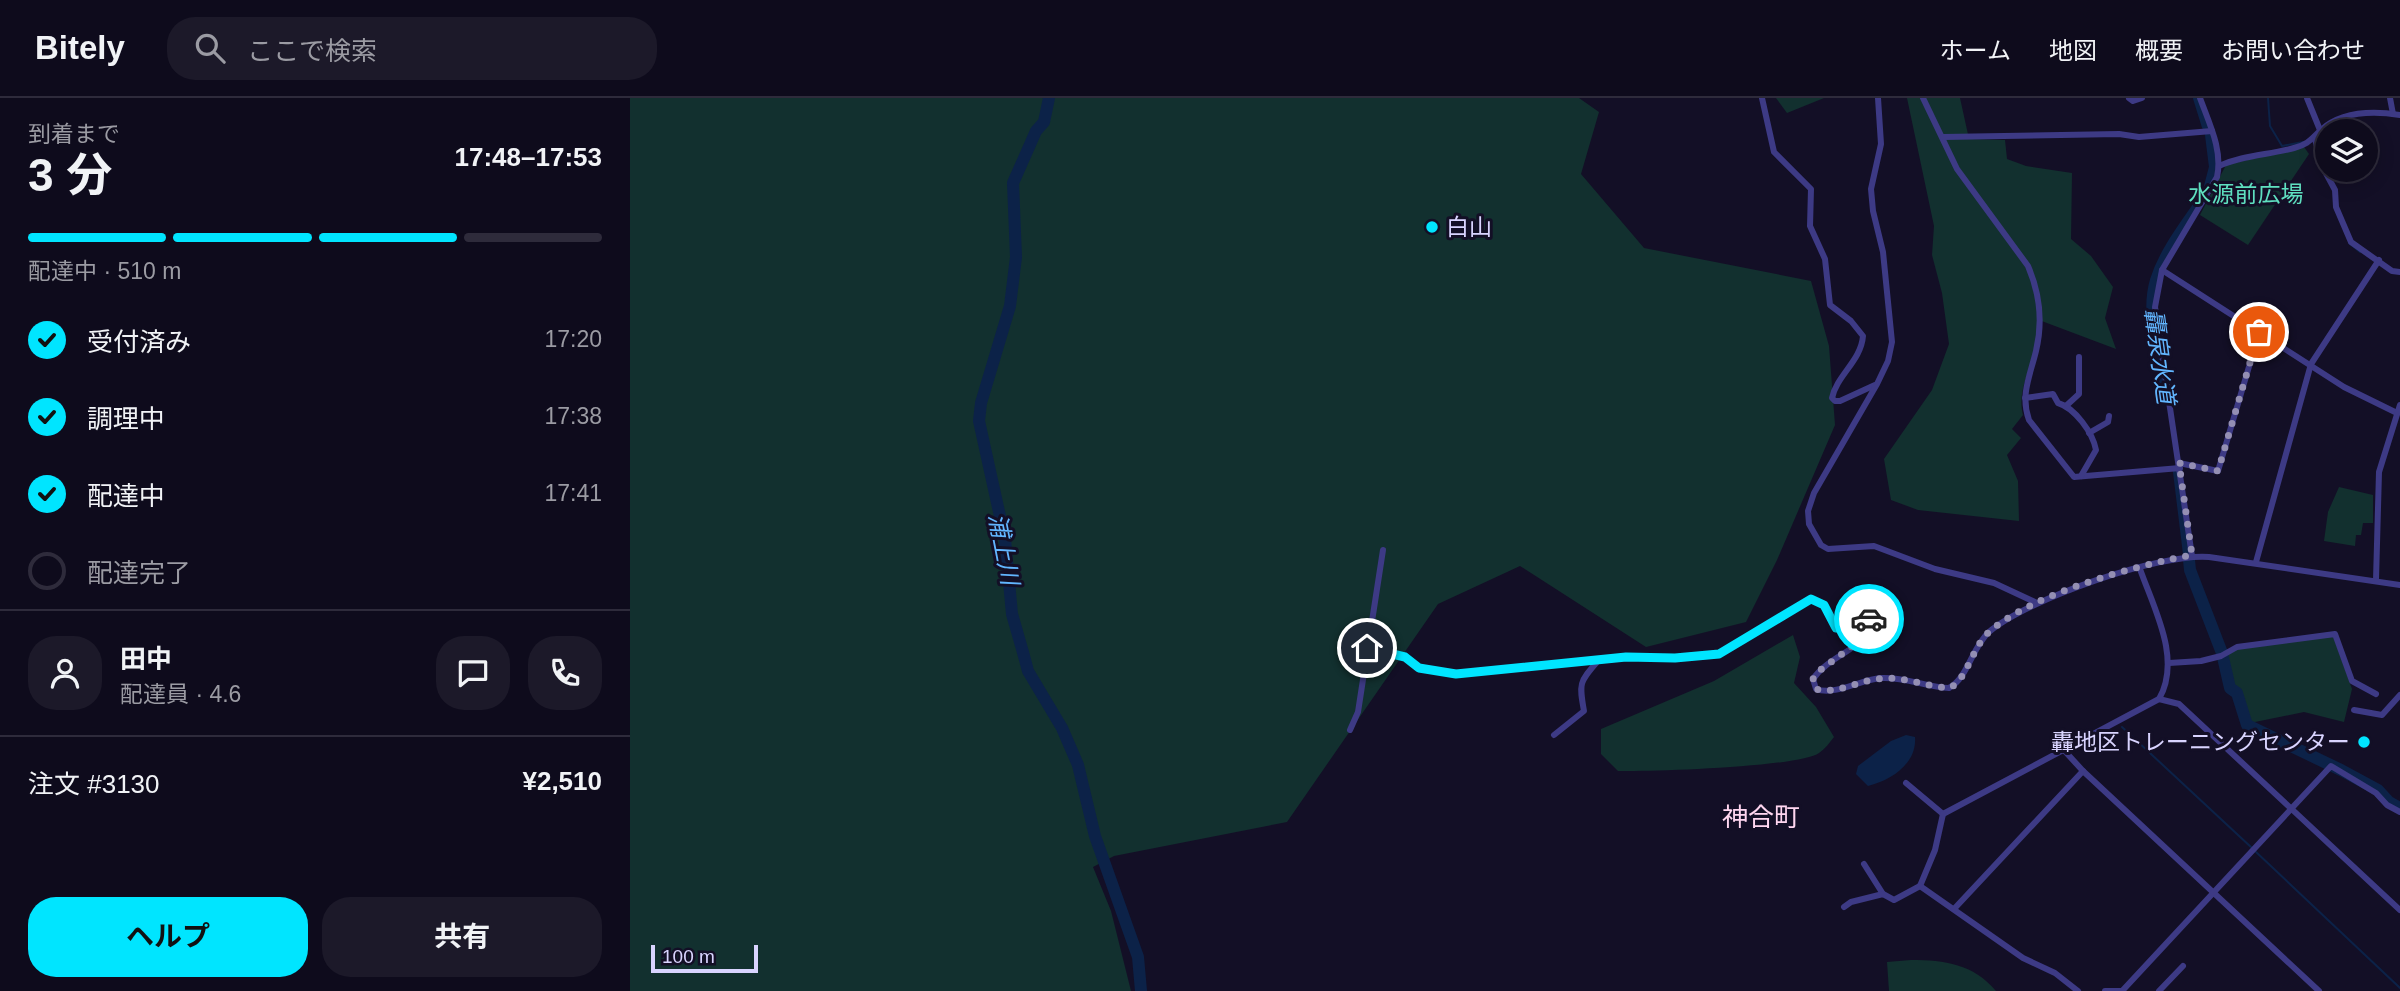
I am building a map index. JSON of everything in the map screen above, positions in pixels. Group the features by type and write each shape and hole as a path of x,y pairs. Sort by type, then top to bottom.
{"street":[{"path":"1762,98 1774,152 1811,189 1810,226 1825,259 1830,304 1851,321 1863,336 1863,346 1834,389 1832,398 1840,401 1877,384"},
{"path":"1878,98 1881,144 1871,189 1893,322 1888,361 1814,492 1808,511 1809,524 1821,545 1838,551 1874,546 1935,569 1994,583 2036,603"},
{"path":"1923,98 1943,136 1956,169 2028,267 2035,283 2040,332 2025,398 2029,420 2074,477 2179,465 2218,471 2259,332"},
{"path":"2129,98 2133,101 2142,98"},
{"path":"2192,555 2155,307 2162,270 2213,188 2219,166 2212,131 2200,98"},
{"path":"2307,98 2316,119"},
{"path":"2343,119 2356,113 2397,114 2390,98"},
{"path":"1943,136 2119,134 2139,137 2212,131"},
{"path":"2219,166 2234,159 2296,148 2315,139"},
{"path":"2330,182 2355,248 2379,260 2392,271 2400,272"},
{"path":"2256,562 2311,365 2379,260"},
{"path":"2162,270 2367,400 2399,409 2379,472 2376,580"},
{"path":"2067,405 2079,394 2079,357"},
{"path":"2025,398 2053,394 2058,403 2067,405 2089,433 2096,450 2081,477"},
{"path":"2089,433 2108,422 2109,416"},
{"path":"1350,730 1358,712 1383,550"},
{"path":"1367,648 1405,657 1419,668 1456,674 1599,660 1719,654 1811,599 1824,605 1836,628 1864,617 1868,618 1872,628 1848,652 1819,671 1813,679 1816,689 1829,691 1880,678 1897,678 1950,688 1959,681 1973,649 1989,632 2036,603 2078,586 2140,569 2155,562 2192,555 2256,562 2400,585"},
{"path":"1943,814 1992,790 2062,748 2159,699 2165,688 2169,663 2157,614 2140,569"},
{"path":"2169,663 2201,661 2221,656 2236,647 2335,634 2352,681 2376,694"},
{"path":"1553,735 1584,711 1580,687 1582,679 1599,660"},
{"path":"2354,710 2382,715 2400,695"},
{"path":"2159,699 2179,704 2400,910"},
{"path":"2062,748 2083,771 2319,991"},
{"path":"2105,991 2123,991 2331,766 2376,793 2387,805 2400,812"},
{"path":"1954,909 2083,771"},
{"path":"1906,783 1943,814"},
{"path":"1864,864 1883,894 1894,900 1920,886 1936,850 1943,814"},
{"path":"1920,886 2023,958 2054,972 2078,991"},
{"path":"1843,907 1851,902 1883,894"},
{"path":"2159,991 2183,966"}],"green space":[{"path":"630,98 1579,98 1599,112 1581,174 1644,248 1811,281 1829,346 1835,425 1777,560 1746,622 1646,647 1520,566 1438,604 1287,822 1114,856 1093,867 1111,911 1131,991 630,991"},
{"path":"1776,98 1824,98 1787,113"},
{"path":"1907,98 1960,98 1969,139 2005,140 2007,159 2026,166 2072,173 2071,239 2091,256 2113,287 2105,318 2116,349 2039,320 2035,348 2023,390 2023,415 2012,429 2021,438 2007,455 2018,481 2019,521 1918,510 1891,500 1884,459 1932,390 1949,344 1942,293 1932,255 1934,226"},
{"name":"水源前広場","path":"2304,147 2309,154 2248,245 2200,215 2226,165"},
{"path":"2339,487 2373,495 2373,523 2363,523 2361,535 2356,535 2355,546 2324,541 2328,512"},
{"path":"1793,635 1800,657 1794,683 1816,707 1834,737 1819,753 1806,758 1755,765 1634,771 1618,771 1601,754 1601,729 1714,681"},
{"path":"2333,636 2352,689 2344,722 2304,712 2250,723 2238,688 2232,688 2225,656 2237,649"},
{"path":"1911,960 1958,965 1978,975 1996,991 1889,991 1887,962"}],"water":[{"path":"1906,735 1915,737 1915,746 1907,762 1894,775 1868,786 1856,774 1858,766 1891,741"}],"waterway":[{"name":"浦上川","path":"1049,98 1044,122 1036,131 1013,183 1016,257 1010,306 981,403 979,421 1005,539 1012,614 1028,671 1062,728 1078,765 1095,836 1138,957 1141,991"},
{"name":"轟泉水道","path":"2197,98 2206,127"},
{"path":"2268,98 2270,126 2282,146 2303,142"},
{"name":"轟泉水道","path":"2207,190 2213,167 2209,135"},
{"name":"轟泉水道","path":"2166,398 2153,339 2151,294 2163,259 2200,201"},
{"path":"2349,243 2360,252"},
{"name":"轟泉水道","path":"2177,472 2187,554"},
{"path":"2189,560 2190,570 2222,653 2230,688 2237,693 2247,725 2378,790 2389,802 2400,808"},
{"path":"2122,727 2252,848"},
{"path":"2256,852 2400,988"}],"way so far":[{"path":"1869,619 1872,628 1870,633 1819,671 1813,679 1816,689 1829,691 1880,678 1897,678 1950,688 1959,681 1973,649 1989,632 2036,603 2078,586 2140,569 2155,562 2192,555 2179,463 2218,471 2259,332"}],"place":[{"name":"白山","path":"1432,227"},
{"name":"轟地区トレーニングセンター","path":"2364,742"}],"district":[{"name":"神合町","path":"1761,817"}],"route":[{"path":"1367,648 1405,657 1419,668 1456,674 1626,657 1675,658 1719,654 1811,599 1824,605 1832,625 1836,628 1864,617 1869,619"}]}
